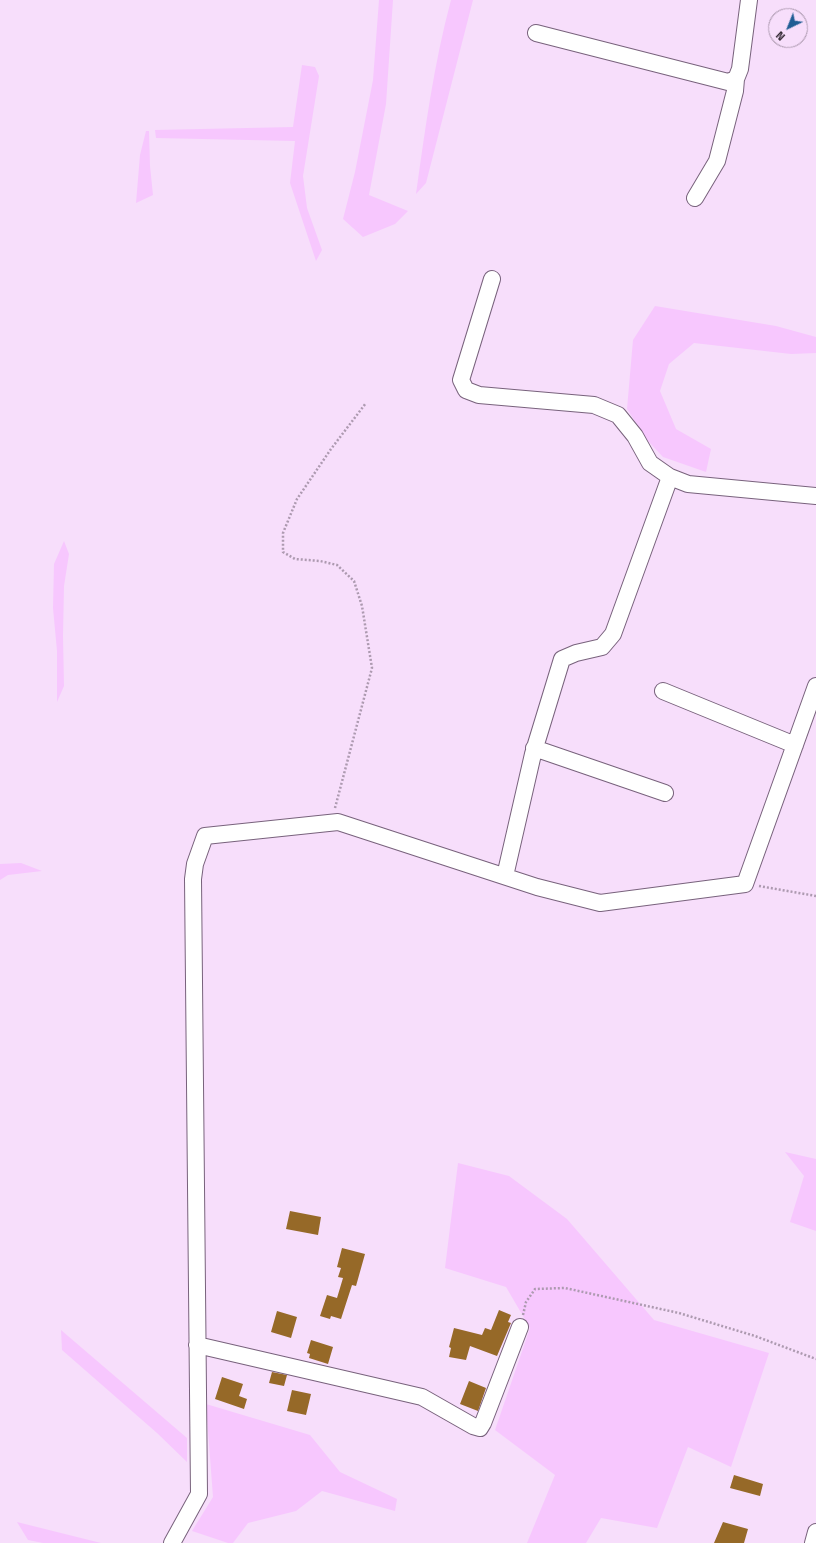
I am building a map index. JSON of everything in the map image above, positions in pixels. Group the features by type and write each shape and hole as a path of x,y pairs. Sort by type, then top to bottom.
{"street":[{"path":"695,198 717,161 735,92 736,79 740,69 749,0"},
{"path":"536,33 728,82 736,79"},
{"path":"492,279 462,380 466,390 479,395 594,405 618,415 636,436 650,463 670,478 688,484 816,496"},
{"path":"505,876 534,748 562,660 576,653 602,648 613,634 670,478"},
{"path":"172,1543 199,1494 193,879 195,864 205,836 338,822 537,887 600,903 744,884 816,686"},
{"path":"663,691 795,745"},
{"path":"534,748 665,793"},
{"path":"197,1345 422,1397 473,1426 480,1428 520,1327"},
{"path":"813,1543 816,1532"}],"path":[{"path":"331,822 355,738 372,668 369,642 362,606 354,580 337,564 295,559 283,552 283,533 297,499 330,449 366,403"},
{"path":"744,884 816,896"},
{"path":"520,1327 526,1302 535,1289 565,1288 679,1313 755,1336 816,1359"}],"shaded area":[{"path":"379,0 393,0 386,104 369,195 408,211 395,224 363,237 343,219 355,172 373,80"},
{"path":"451,0 473,0 426,183 416,194 435,72"},
{"path":"302,65 315,67 319,76 303,176 307,208 322,250 316,261 290,183 295,141 156,138 155,130 293,127"},
{"path":"146,131 149,131 153,195 136,203 140,155"},
{"path":"655,306 776,326 816,337 816,353 791,354 694,343 669,364 660,391 676,429 711,449 706,472 663,457 648,441 627,409 633,340"},
{"path":"64,541 69,554 64,586 64,686 57,702 57,651 53,608 54,564"},
{"path":"21,863 42,871 8,875 0,880 0,864"},
{"path":"785,1152 816,1159 816,1231 790,1222 804,1176"},
{"path":"458,1163 509,1176 567,1219 654,1320 769,1353 731,1467 688,1447 657,1528 601,1518 586,1543 527,1543 555,1475 495,1430 530,1328 506,1287 445,1268"},
{"path":"61,1330 187,1438 187,1462 157,1433 62,1350"},
{"path":"206,1404 310,1435 340,1472 397,1499 395,1511 322,1491 296,1511 248,1523 233,1543 228,1543 192,1531 213,1497"},
{"path":"17,1522 101,1543 43,1543 28,1540"}],"building":[{"path":"290,1211 321,1217 318,1235 286,1229"},
{"path":"342,1248 365,1254 356,1286 352,1285 341,1319 331,1316 330,1319 320,1316 327,1295 337,1298 343,1278 338,1277 341,1268 337,1267"},
{"path":"499,1310 511,1315 508,1322 511,1323 497,1356 470,1346 466,1360 449,1357 451,1348 449,1347 454,1328 482,1335 485,1328 491,1330"},
{"path":"277,1311 297,1317 291,1338 271,1332"},
{"path":"311,1340 333,1347 328,1364 309,1358 310,1354 307,1353"},
{"path":"272,1372 287,1375 284,1386 269,1383"},
{"path":"222,1377 243,1384 239,1396 247,1399 244,1409 215,1399"},
{"path":"469,1381 486,1388 478,1411 460,1404"},
{"path":"292,1390 311,1394 306,1415 287,1411"},
{"path":"734,1475 763,1484 760,1496 730,1488"},
{"path":"723,1522 748,1529 744,1543 714,1543"}]}
